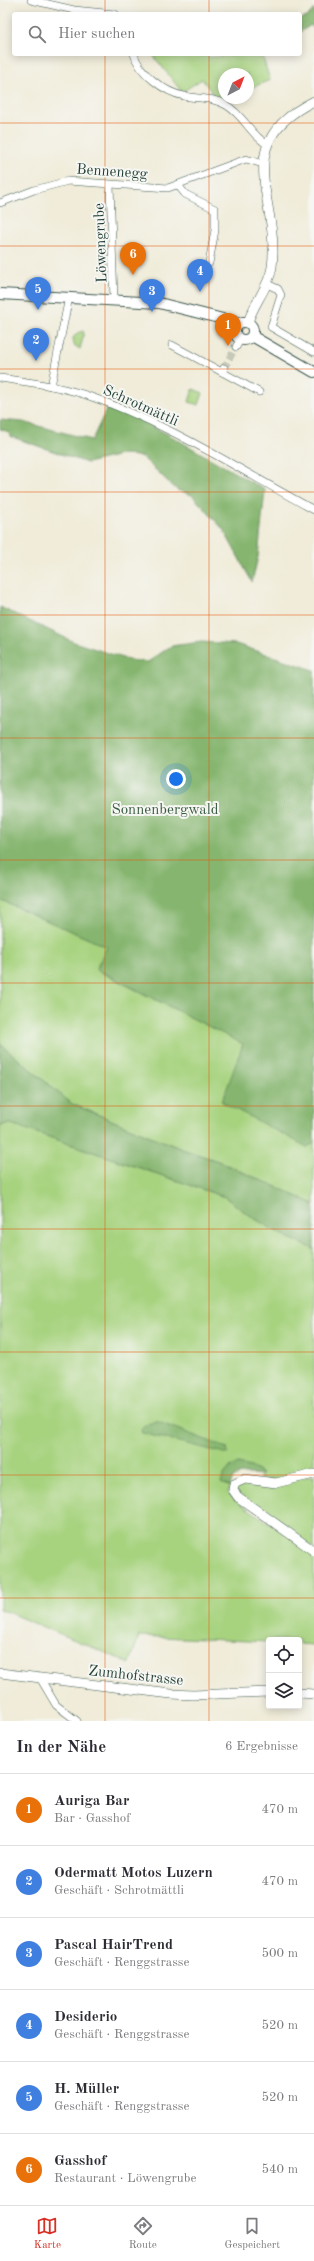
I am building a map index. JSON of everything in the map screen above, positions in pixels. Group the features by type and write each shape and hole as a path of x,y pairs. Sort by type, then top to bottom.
{"main road":[{"path":"0,294 68,297 172,305 214,318 244,323 253,330 252,336 246,340 237,341"},
{"path":"214,318 237,341"},
{"path":"237,341 235,328 244,323"},
{"path":"252,336 314,372"}],"street":[{"path":"31,0 74,10 94,12"},
{"path":"135,56 139,67 154,82 183,96 207,98 226,105 242,119 258,140 268,145"},
{"path":"244,323 267,284 272,268 273,246 263,183 262,164 268,145 283,123 314,102"},
{"name":"Bennenegg","path":"0,203 56,183 78,181 168,188 246,159 262,164"},
{"name":"Löwengrube","path":"110,184 114,300"},
{"path":"178,185 185,194 215,209 215,230 209,263"},
{"path":"267,284 278,289 281,295 271,327 314,352"},
{"path":"51,386 68,297"},
{"path":"172,345 223,370 258,392"},
{"name":"Schrotmättli","path":"0,378 51,386 87,395 120,408 155,424 314,510"},
{"path":"314,1474 276,1483 244,1479 234,1484 233,1490 238,1497 314,1551"},
{"name":"Zumhofstrasse","path":"0,1673 180,1695 266,1692"},
{"path":"40,1678 56,1705 77,1721"},
{"path":"302,1694 314,1694"}],"green space":[{"path":"314,9 314,29 311,25 302,31 302,18 307,17"},
{"path":"154,56 249,56 263,58 270,80 254,87 254,68 218,68 218,98 216,98 202,79 182,92"},
{"path":"83,331 84,334 80,349 74,345 73,338 77,333"},
{"path":"193,389 203,393 199,405 189,402"},
{"path":"108,406 132,416 171,436 265,490 258,557 252,582 223,529 192,495 177,490 142,457 125,454 87,463 12,437 6,431 0,429 0,420 23,422 92,440"},
{"name":"Sonnenbergwald","path":"0,607 74,642 129,660 148,662 171,646 201,642 236,644 314,670 314,1143 307,1147 222,1102 243,1044 96,969 107,947 0,900"},
{"path":"0,900 108,947 96,970 244,1044 307,1147 314,1143 314,1204 218,1161 182,1149 72,1104 0,1044"},
{"path":"0,1044 72,1104 182,1149 218,1161 314,1204 314,1249 268,1226 225,1197 11,1124 0,1125"},
{"path":"11,1124 225,1197 246,1213 268,1226 314,1249 314,1472 286,1479 260,1479 261,1473 231,1466 222,1479 230,1487 228,1492 235,1500 314,1553 314,1645 302,1644 302,1637 266,1637 266,1642 139,1636 130,1663 0,1609 0,1125"},
{"path":"156,1421 227,1448 228,1454 142,1433 141,1430 143,1426"},
{"path":"238,1464 251,1467 261,1473 261,1475 237,1475 231,1482 230,1487 221,1483 223,1476 227,1471"},
{"path":"314,1476 314,1549 235,1491 237,1484"}],"tunnel":[{"path":"224,368 236,347"}],"place":[{"name":"Gasshof","path":"133,275"},
{"name":"Desiderio","path":"200,292"},
{"name":"H. Müller","path":"38,310"},
{"name":"Pascal HairTrend","path":"152,312"},
{"name":"Auriga Bar","path":"228,346"},
{"name":"Odermatt Motos Luzern","path":"36,361"}]}
